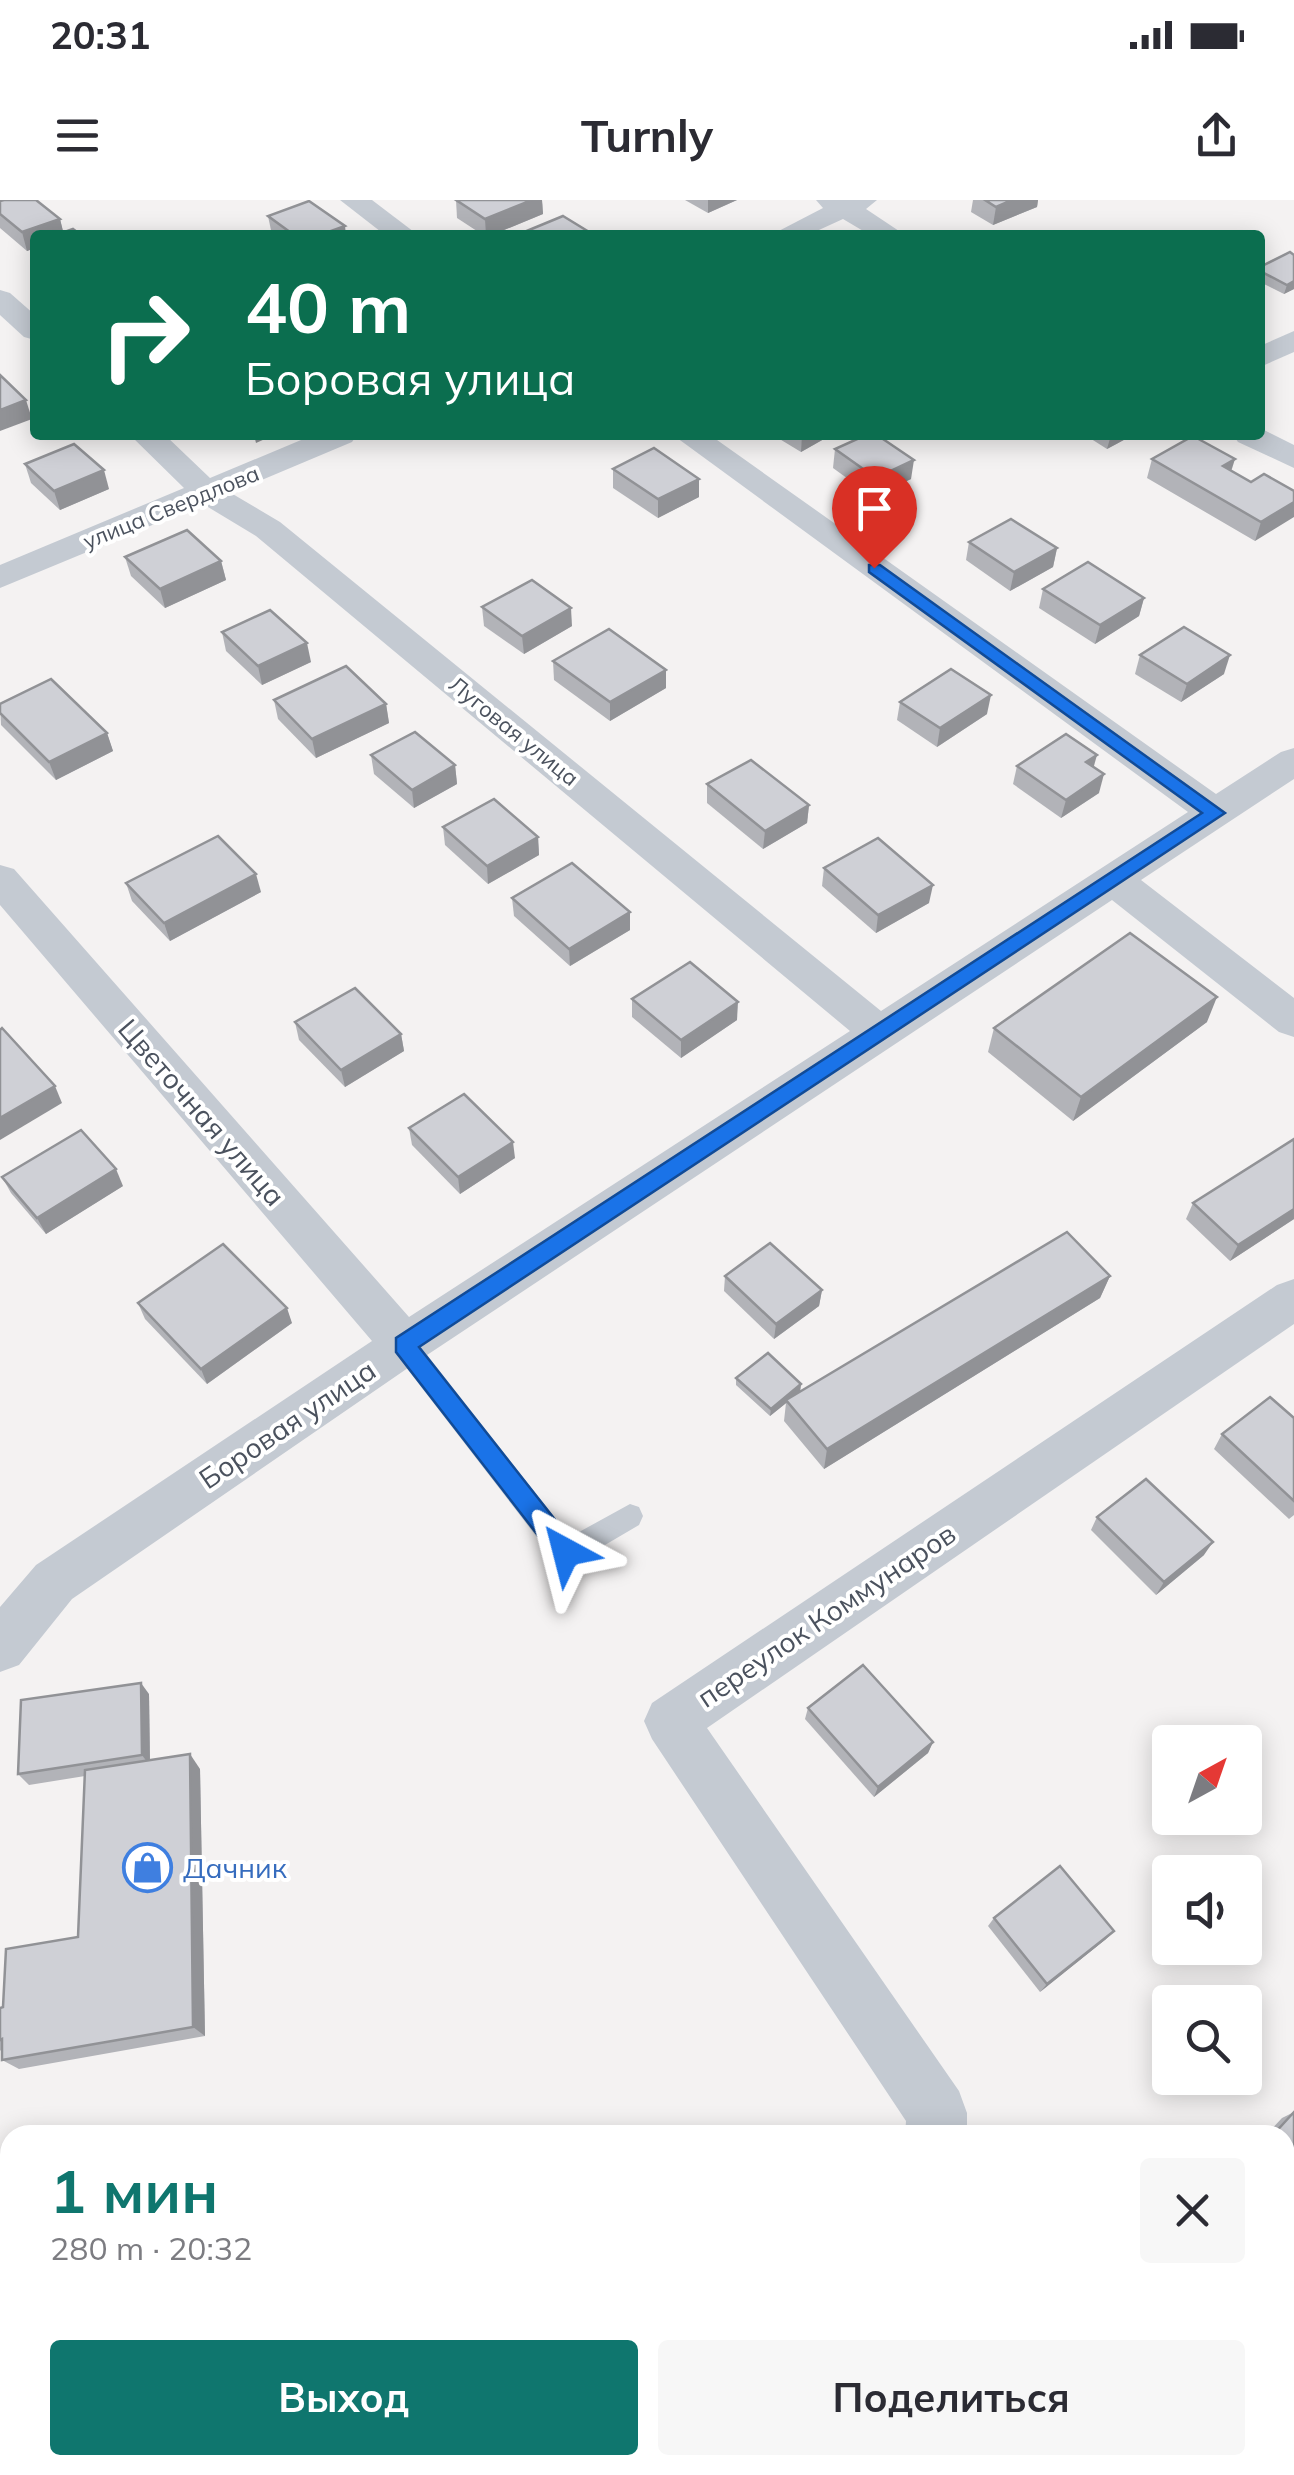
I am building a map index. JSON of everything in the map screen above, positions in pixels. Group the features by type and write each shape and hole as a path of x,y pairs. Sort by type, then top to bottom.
{"street":[{"path":"354,200 397,230"},
{"path":"794,230 845,203 884,230"},
{"path":"0,299 30,327"},
{"path":"1265,355 1294,340"},
{"name":"Луговая улица","path":"151,440 209,494 268,529 879,1032"},
{"name":"улица Свердлова","path":"0,576 209,494 331,440"},
{"path":"695,440 1216,813"},
{"path":"1259,440 1294,458"},
{"name":"Боровая улица","path":"0,1647 54,1582 404,1345 1294,761"},
{"name":"Цветочная улица","path":"0,879 404,1345"},
{"path":"1114,880 1294,1020"},
{"name":"переулок Коммунаров","path":"937,2125 938,2112 670,1721 1294,1299"}],"lane":[{"path":"404,1345 566,1552 630,1516"}],"building":[{"path":"36,200 60,219 22,232 0,214 0,201"},
{"path":"456,200 532,200 485,219"},
{"path":"985,200 1012,200 996,207"},
{"path":"309,201 345,226 334,230 287,230 268,216"},
{"path":"563,216 586,230 529,230"},
{"path":"1290,252 1294,255 1294,281 1287,285 1265,274 1265,264"},
{"path":"0,375 26,400 0,410"},
{"path":"855,440 884,440 914,460 876,478 835,449"},
{"path":"1186,440 1200,440 1235,459 1223,466 1251,482 1264,474 1294,491 1294,502 1261,522 1152,459"},
{"path":"74,444 104,470 54,491 25,464"},
{"path":"654,448 699,479 658,499 613,469"},
{"path":"1011,519 1057,548 1014,572 969,542"},
{"path":"187,530 221,561 160,589 125,557"},
{"path":"1088,562 1144,598 1100,625 1043,589"},
{"path":"532,580 571,608 522,636 482,607"},
{"path":"270,610 307,643 258,666 222,632"},
{"path":"1184,627 1230,655 1187,684 1140,655"},
{"path":"609,629 666,670 610,702 553,661"},
{"path":"346,666 386,704 312,739 274,700"},
{"path":"951,669 991,695 940,728 900,702"},
{"path":"51,679 107,733 49,762 0,713 0,704"},
{"path":"415,732 455,765 412,790 371,755"},
{"path":"1066,734 1097,755 1086,762 1104,774 1066,800 1017,766"},
{"path":"751,760 809,805 765,831 707,784"},
{"path":"494,799 538,837 487,866 443,827"},
{"path":"218,836 256,874 164,923 126,883"},
{"path":"878,838 933,885 878,915 824,868"},
{"path":"572,863 630,912 569,949 512,898"},
{"path":"1130,933 1217,997 1081,1097 994,1028"},
{"path":"690,962 738,1002 681,1040 632,999"},
{"path":"355,988 401,1034 341,1070 295,1022"},
{"path":"0,1030 55,1086 0,1118"},
{"path":"464,1094 513,1142 458,1177 409,1128"},
{"path":"81,1130 116,1169 37,1218 2,1177"},
{"path":"1294,1139 1294,1209 1238,1245 1193,1203"},
{"path":"1067,1232 1110,1276 827,1449 786,1400"},
{"path":"770,1243 822,1290 776,1324 725,1276"},
{"path":"223,1244 287,1308 201,1369 138,1303"},
{"path":"768,1353 801,1384 771,1409 736,1378"},
{"path":"1270,1397 1294,1418 1294,1501 1222,1434"},
{"path":"1146,1479 1213,1542 1164,1582 1097,1517"},
{"path":"863,1665 933,1742 878,1787 808,1708"},
{"path":"141,1683 142,1755 18,1774 21,1700"},
{"name":"Дачник","path":"190,1754 193,2027 2,2060 0,2008 6,1949 78,1937 85,1770"},
{"path":"1060,1866 1114,1931 1047,1984 994,1918"},
{"path":"1294,2112 1294,2125 1282,2125"}],"place":[{"name":"Дачник","path":"148,1867"}],"route":[{"path":"566,1552 404,1345 1216,813 874,568"}]}
